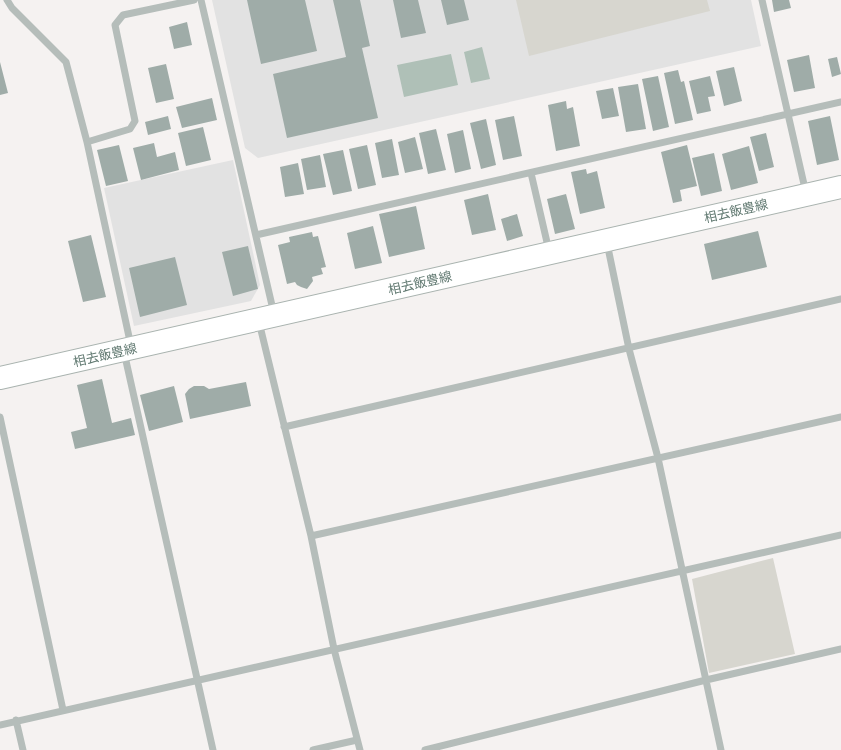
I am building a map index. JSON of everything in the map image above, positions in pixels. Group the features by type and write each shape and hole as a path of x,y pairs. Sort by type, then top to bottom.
{"main road":[{"name":"相去飯豊線","path":"0,378 841,187"}],"street":[{"path":"7,0 12,8 66,62 87,142 128,349 213,750"},
{"path":"87,142 130,129 135,121 115,25 123,15 194,0"},
{"path":"201,0 256,235 284,427 311,536 334,649 360,750"},
{"path":"762,0 807,195"},
{"path":"256,235 841,102"},
{"path":"531,173 549,253"},
{"path":"607,240 629,349 658,458 721,750"},
{"path":"284,427 629,349 841,299"},
{"path":"0,417 63,710"},
{"path":"311,536 841,417"},
{"path":"0,724 841,535"},
{"path":"425,750 841,648"},
{"path":"16,720 24,750"},
{"path":"313,750 357,740"}],"shaded area":[{"path":"212,0 751,0 761,46 258,158 245,148"},
{"path":"516,0 707,0 710,11 529,56"},
{"path":"482,47 490,79 471,83 464,52"},
{"path":"451,54 458,85 404,97 397,65"},
{"path":"233,160 260,285 251,301 134,326 104,188"},
{"path":"773,558 795,654 709,673 692,579"}],"building":[{"path":"247,0 305,0 317,51 261,64"},
{"path":"333,0 360,0 370,46 362,48 378,118 287,138 273,74 346,57"},
{"path":"393,0 418,0 426,33 401,38"},
{"path":"441,0 464,0 469,20 447,25"},
{"path":"772,0 789,0 791,8 774,12"},
{"path":"187,22 192,45 174,49 169,27"},
{"path":"809,55 815,88 794,92 787,60"},
{"path":"837,57 841,74 832,77 828,59"},
{"path":"0,62 8,93 0,95"},
{"path":"166,64 174,99 156,103 148,68"},
{"path":"734,67 742,101 724,106 716,71"},
{"path":"678,70 681,82 684,81 693,120 675,124 664,73"},
{"path":"658,76 669,127 653,131 642,79"},
{"path":"710,76 715,96 708,97 711,111 697,114 689,81"},
{"path":"638,84 646,129 626,132 618,87"},
{"path":"613,88 619,116 602,119 596,91"},
{"path":"212,98 217,120 182,128 176,107"},
{"path":"566,101 567,109 573,107 580,146 556,151 548,105"},
{"path":"168,116 171,129 148,135 145,122"},
{"path":"514,116 522,156 503,160 495,120"},
{"path":"830,116 839,160 817,165 808,121"},
{"path":"486,119 496,165 481,169 470,123"},
{"path":"203,127 211,160 186,166 178,133"},
{"path":"436,129 446,170 428,174 419,133"},
{"path":"463,130 471,169 455,173 447,134"},
{"path":"766,133 774,167 759,171 750,137"},
{"path":"415,137 423,169 405,173 398,142"},
{"path":"392,139 399,175 382,178 375,143"},
{"path":"154,143 157,157 175,152 179,170 141,180 133,148"},
{"path":"119,145 128,181 106,186 97,150"},
{"path":"367,145 376,185 358,189 349,149"},
{"path":"687,145 697,186 680,190 682,201 673,203 661,152"},
{"path":"749,146 758,183 731,190 722,154"},
{"path":"343,150 352,191 333,195 323,154"},
{"path":"714,153 722,191 701,196 692,158"},
{"path":"320,155 326,187 307,190 301,159"},
{"path":"298,163 304,194 285,197 280,167"},
{"path":"586,169 587,174 597,171 605,208 580,214 571,172"},
{"path":"488,194 496,230 472,235 464,200"},
{"path":"566,194 575,229 555,234 547,199"},
{"path":"416,206 425,249 389,257 379,214"},
{"path":"517,214 523,236 507,241 501,219"},
{"path":"373,226 382,263 355,269 347,233"},
{"path":"758,231 767,267 712,280 704,244"},
{"path":"312,232 313,237 318,236 326,267 321,268 323,274 312,277 313,281 307,289 297,285 295,282 287,284 278,245 290,242 289,237"},
{"path":"91,235 106,297 83,302 68,241"},
{"path":"248,246 258,289 233,296 222,252"},
{"path":"175,257 187,305 140,317 129,268"},
{"path":"102,379 112,423 131,418 135,435 75,449 71,432 87,428 77,385"},
{"path":"246,382 251,406 190,419 185,394 189,389 194,386 204,386 209,389"},
{"path":"174,386 183,422 149,431 140,395"}]}
